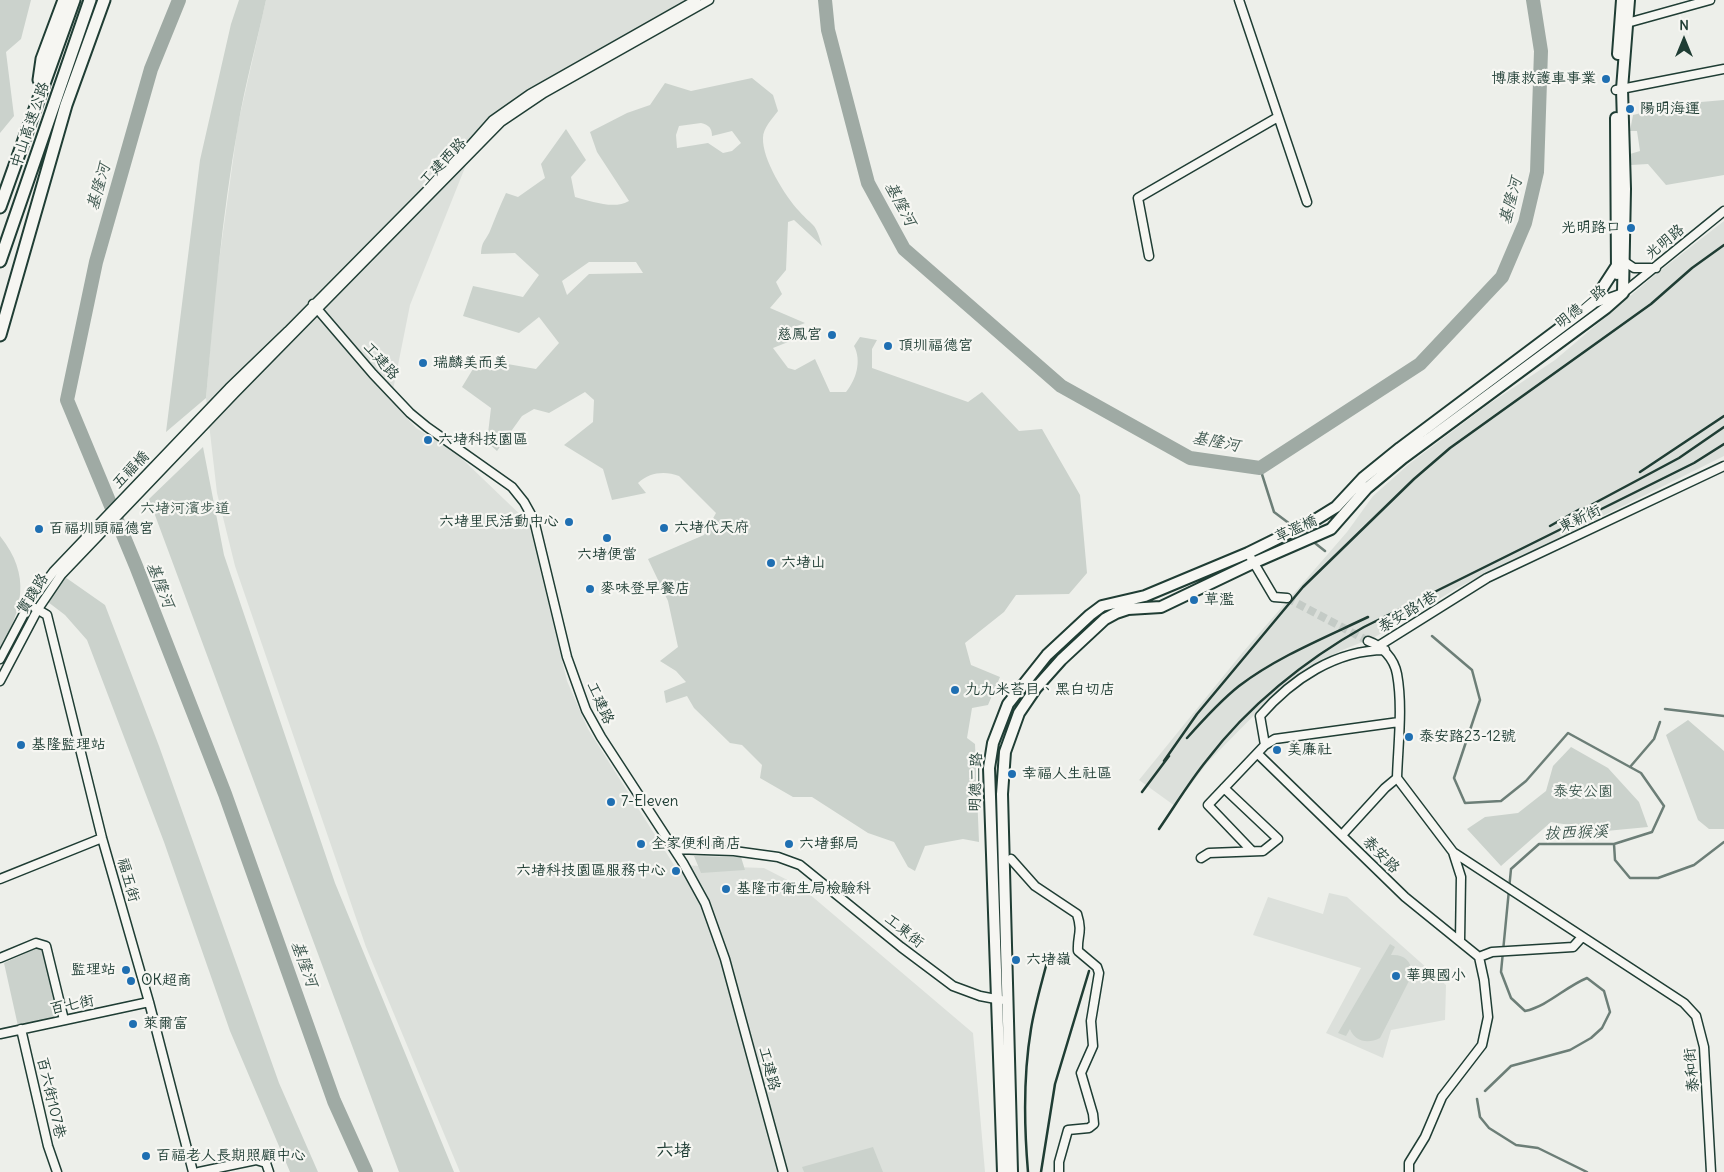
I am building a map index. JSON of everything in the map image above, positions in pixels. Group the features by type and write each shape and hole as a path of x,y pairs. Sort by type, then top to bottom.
{"highway":[{"path":"34,109 42,59 64,0"},
{"name":"中山高速公路","path":"0,207 74,0"},
{"name":"中山高速公路","path":"0,261 90,0"},
{"path":"0,335 66,105 104,0"}],"main road":[{"name":"明德一路","path":"1331,530 1367,488 1403,458 1606,308 1623,293 1620,265 1619,90 1622,0"},
{"name":"明德一路","path":"1619,90 1628,23 1629,0"},
{"path":"1592,304 1620,265"},
{"name":"明德一路","path":"1315,520 1336,507 1363,478 1400,448 1592,304"},
{"name":"草濫橋","path":"1262,545 1315,520"},
{"name":"草濫橋","path":"1273,556 1331,530"},
{"name":"明德二路","path":"1012,1172 989,768 992,743 1008,704 1048,655 1102,606 1145,596 1248,553 1262,545"},
{"name":"明德二路","path":"1003,1172 1002,794 1005,752 1019,712 1036,688 1061,660 1110,616 1128,609 1161,607 1253,563 1273,556"}],"street":[{"name":"工建西路","path":"316,307 462,155 493,120 530,94 696,0"},
{"name":"工建西路","path":"232,390 501,122 544,93 709,0"},
{"path":"1239,0 1307,202"},
{"path":"1628,23 1710,0"},
{"path":"1619,90 1724,69"},
{"path":"1150,256 1138,198 1278,117"},
{"name":"光明路","path":"1592,304 1623,293 1724,212"},
{"path":"1620,265 1634,268 1656,268"},
{"name":"工建路","path":"316,307 373,374 410,413 512,488 524,502 534,520 541,540 567,657 586,710 699,890 720,944 783,1172"},
{"name":"五福橋","path":"57,573 232,390"},
{"name":"東新街","path":"1451,602 1487,578 1724,466"},
{"path":"1248,553 1274,597 1288,598"},
{"name":"實踐路","path":"0,660 28,606 57,573"},
{"name":"實踐路","path":"0,681 57,573"},
{"name":"泰安路1巷","path":"1382,648 1451,602"},
{"path":"28,606 38,609"},
{"name":"福五街","path":"38,609 46,615 102,838 149,1002 193,1172"},
{"path":"1368,641 1382,648 1397,672 1399,722 1397,778 1453,852 1460,877 1460,941"},
{"path":"1265,745 1260,716 1274,700 1295,682 1343,655 1382,648"},
{"path":"1252,852 1208,805 1265,745 1275,739 1399,722"},
{"path":"1258,754 1342,835"},
{"name":"泰安路","path":"1397,778 1385,788 1342,835 1405,897 1479,957"},
{"path":"1201,858 1209,853 1264,852 1278,839 1224,788"},
{"path":"0,879 102,838"},
{"name":"工東街","path":"674,849 734,851 778,857 800,865 901,947 954,986 980,996 1003,1000"},
{"name":"泰和街","path":"1453,852 1684,1003 1696,1016 1705,1056 1710,1172"},
{"path":"1011,859 1035,886 1077,914 1081,934 1078,942 1078,951 1097,967 1099,974 1091,1021 1093,1046 1081,1073 1093,1114 1094,1124 1089,1128 1068,1130 1059,1162 1060,1172"},
{"path":"1409,1172 1409,1163 1425,1137 1442,1096 1482,1044 1488,1017 1484,980 1479,957 1492,952 1573,947 1582,937"},
{"path":"0,958 36,943 42,943 46,946 64,1020"},
{"name":"百七街","path":"0,1034 149,1002"},
{"name":"百六街107巷","path":"21,1029 48,1146 57,1172"},
{"path":"199,1172 256,1160 266,1164 269,1172"}],"shaded area":[{"name":"六堵科技園區","path":"266,0 693,0 537,85 482,125 410,305 391,400 416,428 456,453 529,523 567,681 588,729 674,865 764,868 801,887 973,1033 985,1172 460,1172 366,947 235,566 217,493 206,398 215,290 238,124"},
{"path":"1724,221 1724,456 1459,587 1375,637 1340,651 1270,699 1207,763 1175,806 1139,780 1243,652 1347,532 1373,496 1409,464 1486,406 1555,360 1656,274"},
{"name":"華興國小","path":"1329,893 1347,897 1446,985 1445,1020 1391,1030 1383,1058 1326,1033 1361,968 1253,935 1268,897 1323,914"}],"green space":[{"path":"0,0 31,0 21,39 6,52 14,116 0,133"},
{"path":"239,0 266,0 244,94 232,160 219,262 206,398 166,432 200,160 231,24"},
{"path":"752,78 773,95 778,111 763,134 766,156 775,177 787,196 816,228 822,246 794,220 788,222 786,270 776,282 782,294 770,308 805,323 787,330 793,340 773,348 788,368 795,370 815,359 830,392 846,392 853,382 857,370 858,358 854,346 860,337 877,340 872,349 872,368 968,402 982,392 1019,431 1042,429 1080,495 1087,573 1069,594 1016,595 1004,612 965,643 971,665 1000,677 988,705 972,708 967,738 975,744 979,842 963,839 925,846 915,871 908,867 894,842 868,833 812,797 793,797 760,778 762,765 742,745 730,743 694,708 687,696 666,703 664,691 686,682 676,671 660,661 678,647 668,601 648,559 704,535 716,513 679,476 668,473 653,475 638,483 646,493 612,500 603,469 564,445 593,422 594,400 585,392 549,413 534,409 522,416 497,451 487,442 491,408 462,387 479,359 536,369 559,343 539,317 519,333 463,316 473,286 523,297 539,275 515,253 481,254 483,243 506,193 518,197 545,178 541,164 566,129 586,160 571,177 575,197 610,205 623,204 629,201 597,152 590,132 627,113 650,105 665,83 691,91","holes":["701,123 710,127 712,136 732,131 741,143 732,151 723,153 708,143 677,148 676,135 679,126","589,262 636,262 643,273 589,274 567,295 562,281"]},
{"path":"1724,100 1724,175 1666,185 1648,164 1631,165 1630,154 1640,151 1637,131 1630,131 1633,115 1678,104"},
{"name":"六堵河濱步道","path":"203,447 224,555 335,883 454,1172 399,1172 149,499"},
{"path":"0,536 17,565 20,593 14,621 0,650"},
{"path":"65,577 105,605 159,746 279,1083 318,1172 290,1172 230,1031 164,842 87,640 65,615 48,602"},
{"path":"1688,720 1724,751 1724,829 1709,829 1698,820 1666,735"},
{"name":"泰安公園","path":"1571,747 1608,768 1639,802 1648,827 1606,831 1551,822 1501,866 1467,829 1485,817 1518,813 1546,791 1553,766"},
{"path":"694,856 741,857 745,870 701,873"},
{"path":"1390,944 1395,947 1391,955 1406,959 1413,973 1380,1038 1362,1041 1355,1037 1350,1029 1346,1036 1338,1033"},
{"path":"42,946 60,1016 18,1026 4,963"},
{"path":"873,1147 883,1172 804,1172 802,1167"}],"waterway":[{"name":"基隆河","path":"179,0 151,69 96,262 67,400 136,566 225,794 334,1101 366,1172"},
{"name":"基隆河","path":"825,0 828,30 868,183 904,249 1061,386 1190,458 1260,468 1420,364 1502,277 1525,223 1537,172 1541,51 1533,0"},
{"name":"拔西猴溪","path":"1260,468 1274,512 1294,527"},
{"name":"拔西猴溪","path":"1311,540 1325,551"},
{"name":"拔西猴溪","path":"1432,636 1472,670 1480,700 1454,778 1465,803 1501,801 1526,781 1568,733 1641,773 1664,806 1652,832 1614,844 1539,844 1511,869 1501,972 1511,998 1525,1011 1533,1009 1587,978 1604,991 1610,1012 1602,1028 1591,1038 1570,1050 1511,1066 1485,1091"},
{"path":"1665,709 1724,716"},
{"path":"1630,767 1654,739 1660,722"},
{"path":"1614,844 1615,860 1630,878 1658,878 1694,865 1724,842"},
{"name":"拔西猴溪","path":"1477,1099 1480,1117 1489,1128 1516,1145 1538,1148 1587,1172"}],"tunnel":[{"path":"1287,598 1368,641"}],"railway":[{"path":"1164,761 1197,714 1303,587 1414,479 1450,448 1651,304 1692,268 1724,245"},
{"path":"1640,472 1724,416"},
{"path":"1576,513 1679,458 1724,427"},
{"path":"1159,829 1200,768 1223,740 1259,703 1320,654 1364,627 1694,463 1724,444"},
{"path":"1550,526 1580,509"},
{"path":"1187,738 1239,686 1269,666 1368,617"},
{"path":"1142,792 1169,756"},
{"path":"1028,1172 1025,1119 1028,1047 1049,954"},
{"path":"1041,1172 1055,1084 1089,971"}],"place":[{"name":"博康救護車事業","path":"1606,79"},
{"name":"陽明海運","path":"1630,109"},
{"name":"光明路口","path":"1631,228"},
{"name":"慈鳳宮","path":"832,335"},
{"name":"頂圳福德宮","path":"888,346"},
{"name":"瑞麟美而美","path":"423,363"},
{"name":"六堵科技園區","path":"428,440"},
{"name":"六堵里民活動中心","path":"569,522"},
{"name":"六堵代天府","path":"664,528"},
{"name":"百福圳頭福德宮","path":"39,529"},
{"name":"六堵便當","path":"607,538"},
{"name":"六堵山","path":"771,563"},
{"name":"麥味登早餐店","path":"590,589"},
{"name":"草濫","path":"1194,600"},
{"name":"九九米苔目、黑白切店","path":"955,690"},
{"name":"泰安路23-12號","path":"1409,737"},
{"name":"基隆監理站","path":"21,745"},
{"name":"美廉社","path":"1277,750"},
{"name":"幸福人生社區","path":"1012,774"},
{"name":"7-Eleven","path":"611,802"},
{"name":"全家便利商店","path":"641,844"},
{"name":"六堵郵局","path":"789,844"},
{"name":"六堵科技園區服務中心","path":"676,871"},
{"name":"基隆市衛生局檢驗科","path":"726,889"},
{"name":"六堵嶺","path":"1016,960"},
{"name":"監理站","path":"126,970"},
{"name":"華興國小","path":"1396,976"},
{"name":"OK超商","path":"131,981"},
{"name":"萊爾富","path":"133,1024"},
{"name":"百福老人長期照顧中心","path":"146,1156"}],"district":[{"name":"六堵","path":"674,1151"}]}
